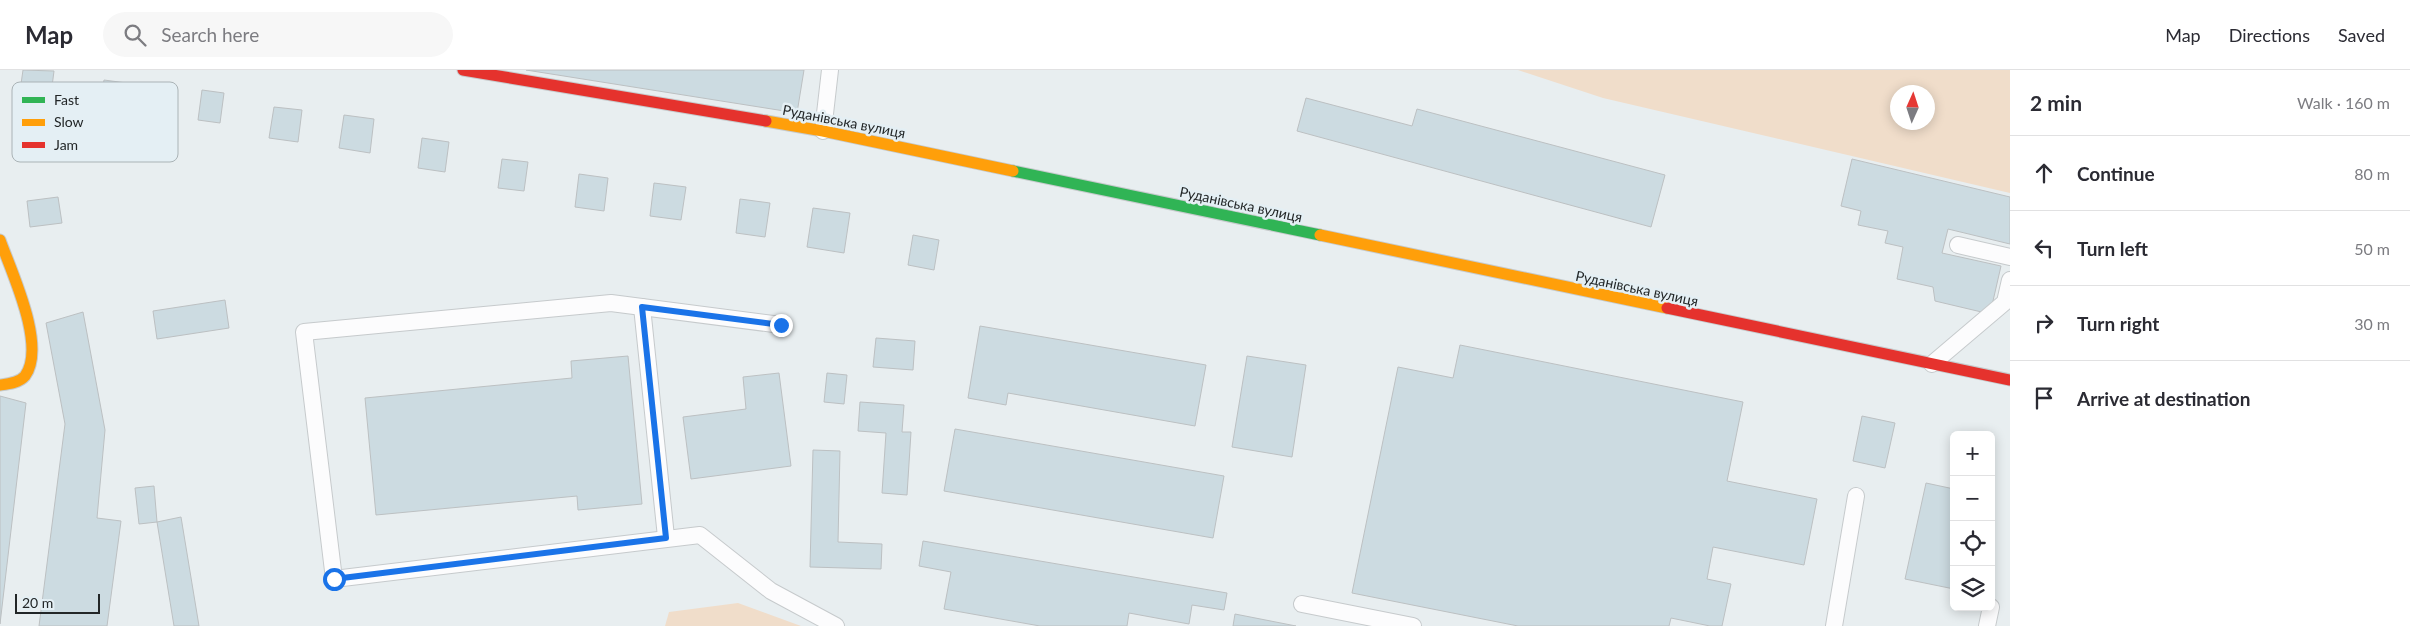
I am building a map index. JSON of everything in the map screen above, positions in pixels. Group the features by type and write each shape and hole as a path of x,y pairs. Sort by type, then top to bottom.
{"street":[{"name":"Руданівська вулиця","path":"463,70 823,131 2010,380"},
{"path":"0,240 32,336 29,368 24,377 15,382 0,385"}],"lane":[{"path":"823,131 830,70"},
{"path":"1958,244 2010,257"},
{"path":"1932,364 2005,302 2010,280"},
{"path":"781,325 611,303 304,332 334,579 700,535 771,591 836,626"},
{"path":"642,307 666,538"},
{"path":"1834,626 1856,496"},
{"path":"1302,604 1413,626"},
{"path":"1987,626 1990,611"}],"shaded area":[{"path":"1518,70 2010,70 2010,193 1603,98"},
{"path":"738,603 801,626 665,626 669,612"}],"building":[{"path":"23,70 54,71 53,82 21,82"},
{"path":"526,70 804,70 797,113"},
{"path":"202,90 224,93 220,123 198,120"},
{"path":"1306,98 1412,126 1417,109 1665,175 1651,227 1297,131"},
{"path":"274,107 302,110 298,142 269,138"},
{"path":"344,115 374,119 370,153 339,148"},
{"path":"422,138 449,142 445,172 418,168"},
{"path":"502,159 528,162 524,191 498,188"},
{"path":"1852,159 2010,197 2010,244 1948,229 1942,253 2001,266 1990,314 1935,301 1933,287 1897,279 1903,247 1885,243 1888,231 1858,225 1861,211 1841,206"},
{"path":"579,174 608,178 604,211 575,207"},
{"path":"654,183 686,187 681,220 650,216"},
{"path":"58,197 62,223 30,227 27,201"},
{"path":"740,199 770,203 765,237 736,233"},
{"path":"813,208 850,213 844,253 807,247"},
{"path":"913,235 939,240 934,270 908,265"},
{"path":"225,300 229,328 157,339 153,311"},
{"path":"83,312 105,430 97,518 121,521 107,626 39,626 65,424 46,323"},
{"path":"980,326 1206,365 1195,426 1008,393 1006,405 968,398"},
{"path":"876,338 915,341 913,370 873,367"},
{"path":"1460,345 1743,402 1727,481 1817,499 1804,565 1713,547 1707,579 1731,584 1722,626 1710,626 1671,618 1669,626 1518,626 1352,593 1398,367 1453,378"},
{"path":"628,356 642,504 578,510 577,496 376,515 365,398 572,378 571,361"},
{"path":"1247,356 1306,365 1292,457 1232,447"},
{"path":"779,373 791,466 691,479 683,417 746,409 743,377"},
{"path":"827,373 847,375 844,404 824,402"},
{"path":"0,396 26,403 0,624"},
{"path":"860,402 904,405 902,432 911,432 907,495 882,493 886,433 858,431"},
{"path":"1862,416 1895,423 1885,468 1853,461"},
{"path":"955,429 1224,476 1213,538 944,491"},
{"path":"813,450 840,451 838,542 882,544 881,569 810,567"},
{"path":"1926,483 1950,488 1950,588 1905,579"},
{"path":"154,486 157,522 139,524 135,488"},
{"path":"181,517 199,626 174,626 157,522"},
{"path":"923,541 1227,593 1224,610 1192,605 1189,624 1129,613 1127,626 1040,626 944,609 951,572 919,566"},
{"path":"1235,614 1296,626 1233,626"}],"traffic: fast":[{"path":"1013,171 1320,235"}],"traffic: slow":[{"path":"766,121 823,131 1013,171"},
{"path":"1320,235 1667,308"},
{"path":"0,240 25,308 32,346 31,363 25,376 17,382 0,385"}],"traffic: jam":[{"path":"463,70 766,121"},
{"path":"1667,308 2010,380"}],"route":[{"path":"334,579 666,538 642,307 781,325"}]}
